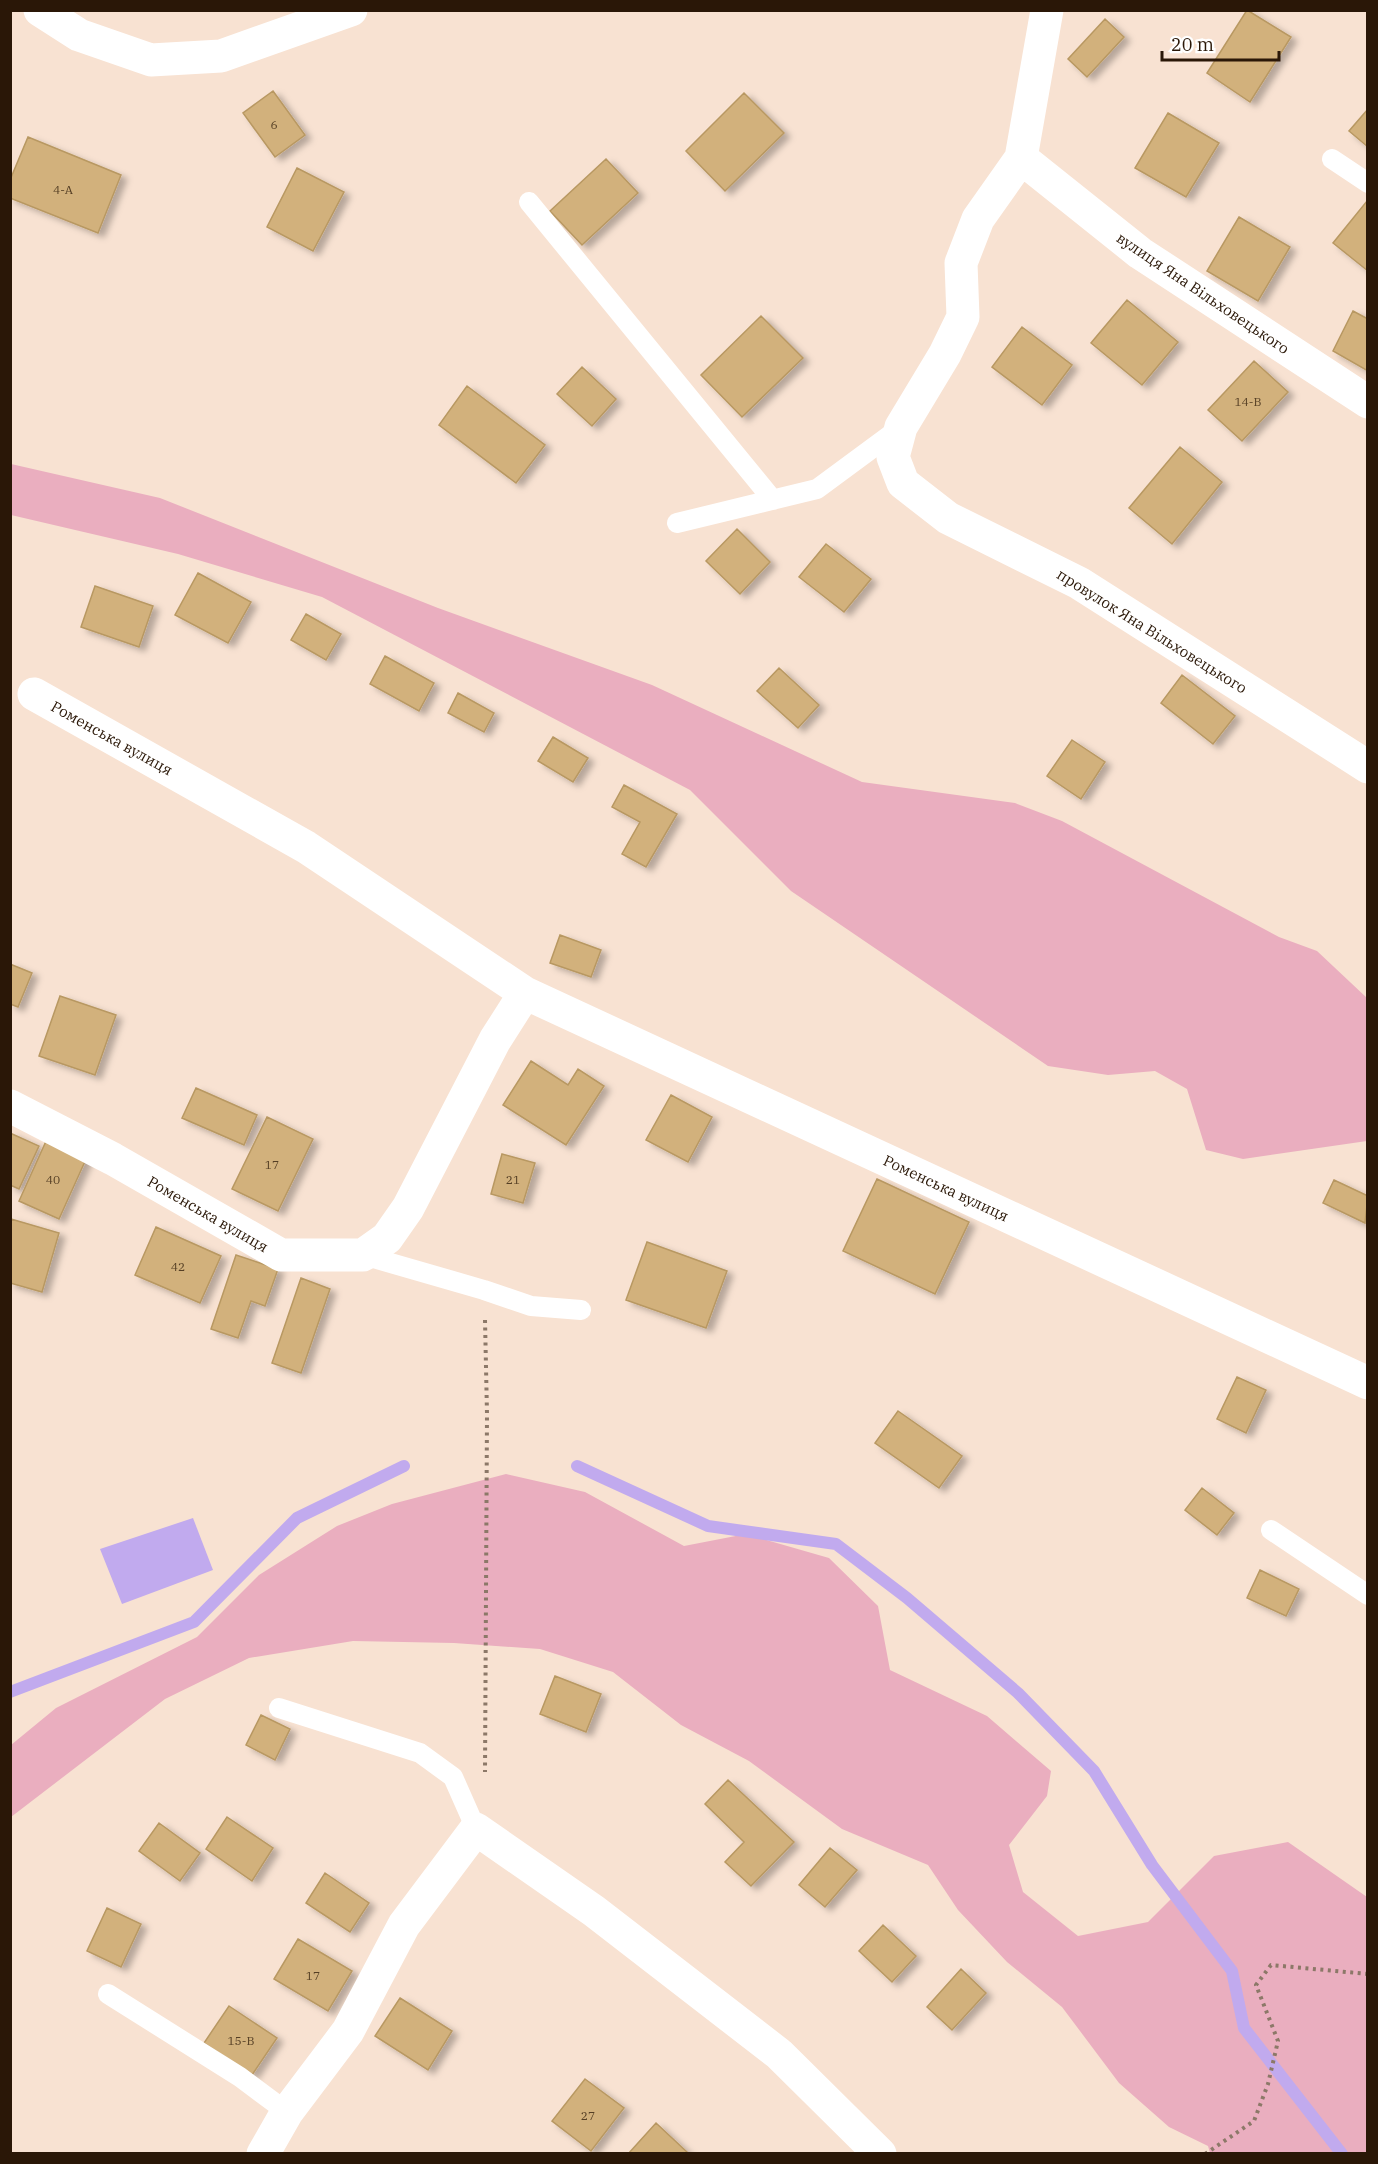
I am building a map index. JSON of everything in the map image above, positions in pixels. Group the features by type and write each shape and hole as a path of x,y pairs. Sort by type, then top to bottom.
{"street":[{"path":"40,10 80,35 151,60 221,56 351,10"},
{"path":"1021,158 1047,10"},
{"name":"вулиця Яна Вільховецького","path":"1021,158 1140,253 1368,402"},
{"name":"провулок Яна Вільховецького","path":"1021,158 978,219 961,263 963,317 945,354 901,427 893,457 903,483 948,518 1079,583 1368,768"},
{"name":"Роменська вулиця","path":"34,694 306,847 525,993 1368,1383"},
{"path":"363,1255 387,1238 408,1208 495,1040 525,993"},
{"name":"Роменська вулиця","path":"10,1106 113,1159 281,1255 363,1255"},
{"path":"263,2154 287,2112 348,2031 404,1925 476,1829 594,1911 779,2054 880,2154"}],"lane":[{"path":"1332,159 1368,183"},
{"path":"529,202 773,500"},
{"path":"677,523 818,489 901,427"},
{"path":"363,1255 531,1306 581,1310"},
{"path":"1271,1530 1368,1595"},
{"path":"279,1708 420,1753 453,1777 476,1829"},
{"path":"108,1994 240,2077 287,2112"}],"path":[{"path":"476,1829 486,1770 484,1589 487,1414 484,1290"},
{"path":"1205,2154 1254,2121 1268,2084 1278,2041 1257,1985 1271,1965 1368,1974"}],"shaded area":[{"path":"11,464 160,498 438,608 652,685 862,782 1015,803 1062,821 1279,937 1317,951 1367,998 1367,1141 1243,1159 1206,1150 1187,1089 1155,1071 1108,1075 1048,1066 791,891 690,790 322,597 178,554 11,515"},
{"path":"506,1474 585,1492 684,1546 746,1534 829,1558 878,1606 890,1670 987,1716 1051,1771 1047,1796 1009,1845 1023,1892 1078,1936 1148,1922 1214,1856 1288,1842 1367,1897 1367,2153 1210,2153 1208,2146 1169,2127 1119,2083 1062,2007 1007,1962 958,1910 928,1865 842,1829 749,1761 681,1725 613,1672 540,1649 454,1643 353,1641 249,1658 165,1699 11,1817 11,1745 56,1708 197,1637 259,1575 337,1526 392,1504"},
{"path":"193,1518 213,1570 122,1604 100,1549"}],"building":[{"path":"1247,10 1291,37 1250,102 1207,73"},
{"path":"1105,19 1124,37 1087,77 1068,59"},
{"path":"273,91 305,135 275,157 243,113"},
{"path":"744,93 784,133 725,191 686,151"},
{"path":"1368,109 1368,147 1349,131"},
{"path":"1168,113 1219,143 1186,197 1135,168"},
{"path":"28,137 121,175 98,233 10,198 10,180"},
{"path":"606,159 638,193 582,245 550,211"},
{"path":"297,168 344,192 313,251 267,227"},
{"path":"1368,202 1368,271 1333,243"},
{"path":"1239,217 1290,247 1258,301 1207,271"},
{"path":"1127,300 1178,342 1142,385 1091,343"},
{"path":"1353,311 1368,319 1368,371 1333,351"},
{"path":"761,316 803,358 742,417 701,375"},
{"path":"1022,327 1072,365 1042,405 992,367"},
{"path":"1254,361 1288,392 1242,441 1208,410"},
{"path":"582,367 616,399 592,426 557,394"},
{"path":"467,386 545,445 516,483 439,425"},
{"path":"1180,447 1222,482 1172,544 1129,508"},
{"path":"737,529 770,562 740,594 706,561"},
{"path":"826,544 871,579 844,612 799,577"},
{"path":"198,573 251,602 228,643 175,615"},
{"path":"95,586 153,606 139,647 81,627"},
{"path":"306,614 341,634 326,660 291,640"},
{"path":"385,656 434,683 419,711 370,684"},
{"path":"779,668 819,705 798,728 757,691"},
{"path":"1182,675 1235,716 1213,744 1161,703"},
{"path":"458,693 494,713 484,732 448,713"},
{"path":"553,737 588,758 573,782 538,761"},
{"path":"1072,740 1105,762 1081,799 1047,776"},
{"path":"624,785 677,814 646,867 622,854 640,822 612,807"},
{"path":"560,935 601,950 591,977 550,963"},
{"path":"10,964 32,973 18,1007 10,1004"},
{"path":"60,996 116,1015 95,1075 39,1056"},
{"path":"531,1061 568,1085 578,1069 604,1086 566,1145 503,1105"},
{"path":"196,1088 257,1115 244,1145 182,1118"},
{"path":"671,1095 712,1117 688,1162 646,1140"},
{"path":"267,1117 313,1139 278,1211 232,1189"},
{"path":"10,1133 39,1146 19,1189 10,1185"},
{"path":"47,1139 87,1157 59,1219 19,1201"},
{"path":"502,1154 535,1163 523,1203 491,1194"},
{"path":"877,1179 969,1222 935,1294 843,1251"},
{"path":"1334,1180 1368,1196 1365,1223 1323,1203"},
{"path":"11,1219 59,1233 42,1292 10,1283"},
{"path":"156,1227 221,1256 200,1303 135,1275"},
{"path":"647,1242 727,1271 706,1328 626,1300"},
{"path":"236,1255 278,1269 265,1306 251,1301 238,1338 211,1329"},
{"path":"301,1278 330,1289 301,1373 272,1363"},
{"path":"1237,1377 1266,1390 1246,1433 1217,1419"},
{"path":"898,1411 962,1456 939,1488 875,1443"},
{"path":"1202,1488 1234,1513 1217,1535 1185,1510"},
{"path":"1260,1570 1299,1589 1286,1616 1247,1598"},
{"path":"555,1676 601,1694 586,1732 540,1714"},
{"path":"261,1715 290,1729 275,1760 246,1745"},
{"path":"728,1780 794,1842 751,1886 725,1862 744,1842 705,1804"},
{"path":"227,1817 273,1848 252,1881 206,1849"},
{"path":"159,1823 200,1853 180,1881 139,1851"},
{"path":"830,1848 857,1870 825,1907 799,1885"},
{"path":"325,1873 369,1903 350,1932 306,1903"},
{"path":"107,1908 141,1924 121,1967 87,1951"},
{"path":"883,1925 916,1956 892,1982 859,1951"},
{"path":"298,1939 352,1971 328,2011 274,1979"},
{"path":"961,1969 986,1993 952,2030 927,2007"},
{"path":"400,1998 452,2031 428,2070 375,2036"},
{"path":"229,2006 277,2038 252,2075 204,2043"},
{"path":"585,2079 624,2108 591,2151 552,2121"},
{"path":"656,2123 687,2152 685,2154 628,2154"}],"waterway":[{"path":"10,1692 194,1622 297,1518 404,1466"},
{"path":"577,1466 708,1526 836,1544 907,1598 1018,1693 1094,1771 1152,1865 1232,1971 1244,2028 1342,2154"}]}
